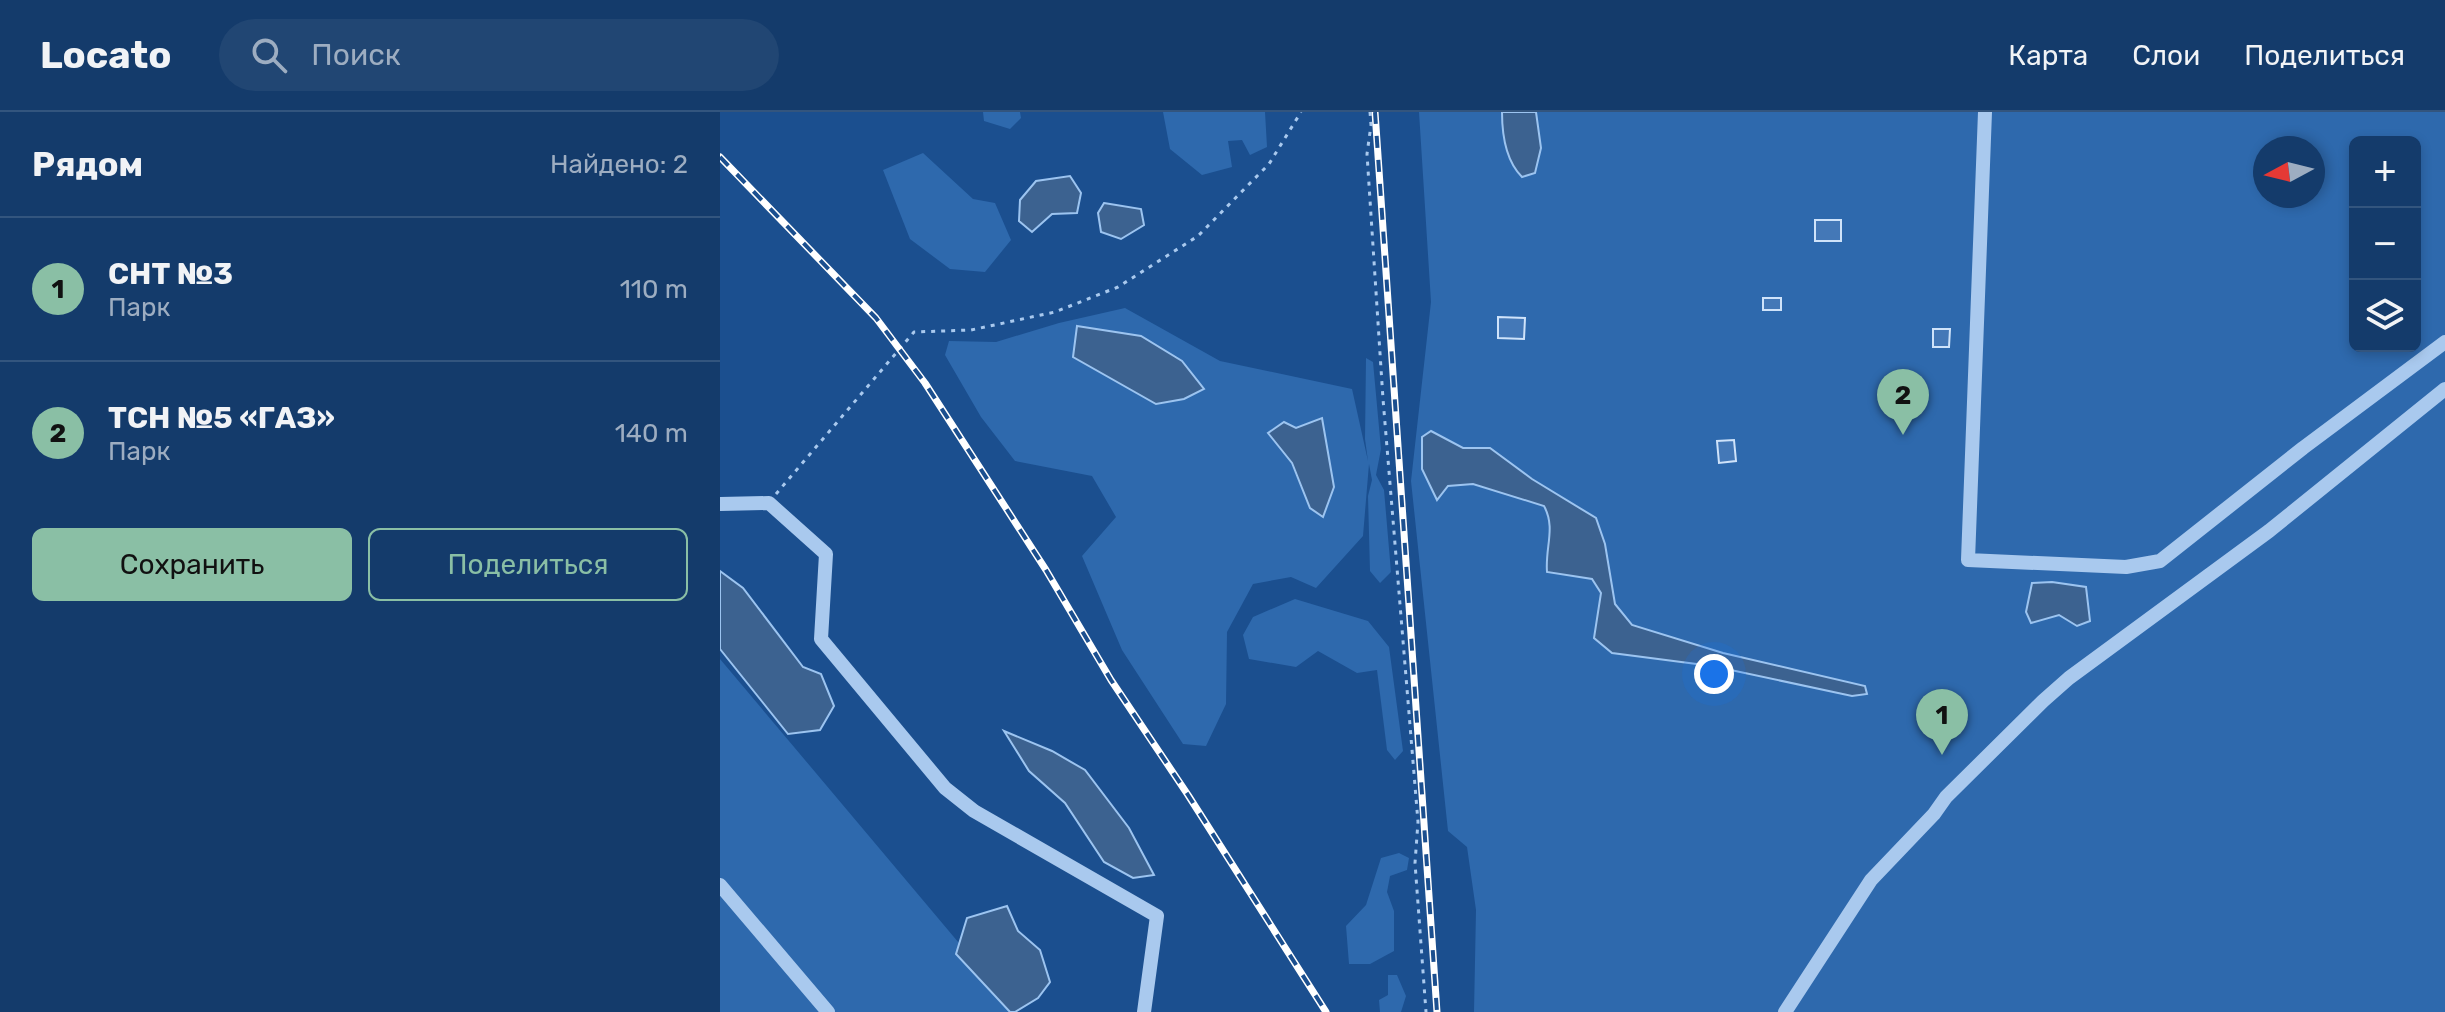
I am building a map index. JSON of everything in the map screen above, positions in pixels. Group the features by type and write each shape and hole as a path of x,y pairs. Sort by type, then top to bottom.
{"lane":[{"path":"1985,112 1968,560 2126,567 2160,561 2291,457 2445,342"},
{"path":"1785,1012 1871,880 1934,814 1946,797 2043,701 2137,627 2269,531 2445,389"},
{"path":"720,504 769,503 826,554 821,639 945,788 974,811 1157,916 1144,1012"},
{"path":"720,885 828,1012"}],"path":[{"path":"769,503 914,332 971,330 1055,312 1118,287 1198,236 1269,164 1301,112"},
{"path":"1370,112 1367,154 1383,399 1418,822 1415,863 1426,1012"}],"shaded area":[{"path":"983,112 1020,112 1021,118 1010,129 984,121"},
{"path":"1163,112 1265,112 1267,147 1250,155 1242,140 1228,141 1232,167 1202,175 1170,149"},
{"path":"1419,112 2445,112 2445,1012 1474,1012 1476,910 1467,847 1448,831 1411,481 1431,302"},
{"path":"1502,112 1536,112 1541,148 1535,173 1522,177 1512,163 1504,138"},
{"path":"923,153 973,199 995,203 1011,240 985,272 950,269 910,239 883,170"},
{"path":"1070,176 1081,193 1077,213 1052,214 1032,232 1019,221 1020,200 1036,181"},
{"path":"1104,203 1141,209 1144,225 1121,239 1101,232 1098,213"},
{"path":"1125,308 1220,361 1352,389 1368,461 1365,439 1366,358 1373,362 1381,449 1376,475 1384,490 1391,572 1380,583 1370,571 1368,496 1372,480 1369,464 1363,536 1316,588 1291,577 1253,584 1227,632 1226,704 1206,746 1183,744 1122,650 1082,556 1116,517 1092,476 1015,461 981,417 945,355 949,341 996,342","holes":["1141,336 1156,404 1117,380","1322,419 1334,487 1310,508 1291,463"]},
{"path":"1077,326 1141,336 1182,361 1204,389 1184,399 1156,404 1073,357"},
{"path":"1322,418 1334,487 1323,517 1310,508 1292,463 1268,433 1284,422 1296,428"},
{"path":"1431,431 1463,448 1490,448 1532,479 1596,518 1605,544 1615,604 1632,625 1723,653 1865,686 1867,694 1852,696 1712,666 1612,653 1594,638 1601,593 1592,579 1547,572 1550,530 1544,506 1473,484 1448,486 1437,500 1422,469 1422,437"},
{"path":"720,571 743,588 803,667 821,674 834,706 820,730 788,734 720,649"},
{"path":"2052,582 2086,587 2090,621 2077,626 2059,615 2031,623 2026,612 2032,583"},
{"path":"1295,599 1368,621 1389,647 1403,751 1395,760 1387,750 1377,670 1357,673 1318,651 1296,667 1249,659 1243,635 1253,617"},
{"path":"720,659 1017,1012 720,1012"},
{"path":"1004,731 1052,751 1085,770 1129,828 1154,875 1133,878 1104,862 1065,803 1029,771"},
{"path":"1399,853 1409,858 1407,870 1390,876 1387,892 1394,911 1394,951 1370,964 1349,964 1346,926 1366,905 1381,858"},
{"path":"1007,906 1018,931 1040,950 1050,982 1038,998 1015,1012 1010,1012 956,954 967,918"},
{"path":"1388,975 1397,975 1406,996 1401,1012 1380,1012 1379,1000 1388,995"}],"building":[{"path":"1815,220 1841,220 1841,241 1815,241"},
{"path":"1763,298 1781,298 1781,310 1763,310"},
{"path":"1498,317 1525,318 1524,339 1498,338"},
{"path":"1933,329 1950,329 1949,347 1933,347"},
{"path":"1734,440 1736,461 1719,463 1717,441"}],"railway":[{"path":"1375,112 1437,1012"},
{"path":"720,157 876,318 925,383 1046,570 1111,680 1326,1012"}],"place":[{"name":"ТСН №5 «ГАЗ»","path":"1903,435"},
{"name":"СНТ №3","path":"1942,755"}]}
